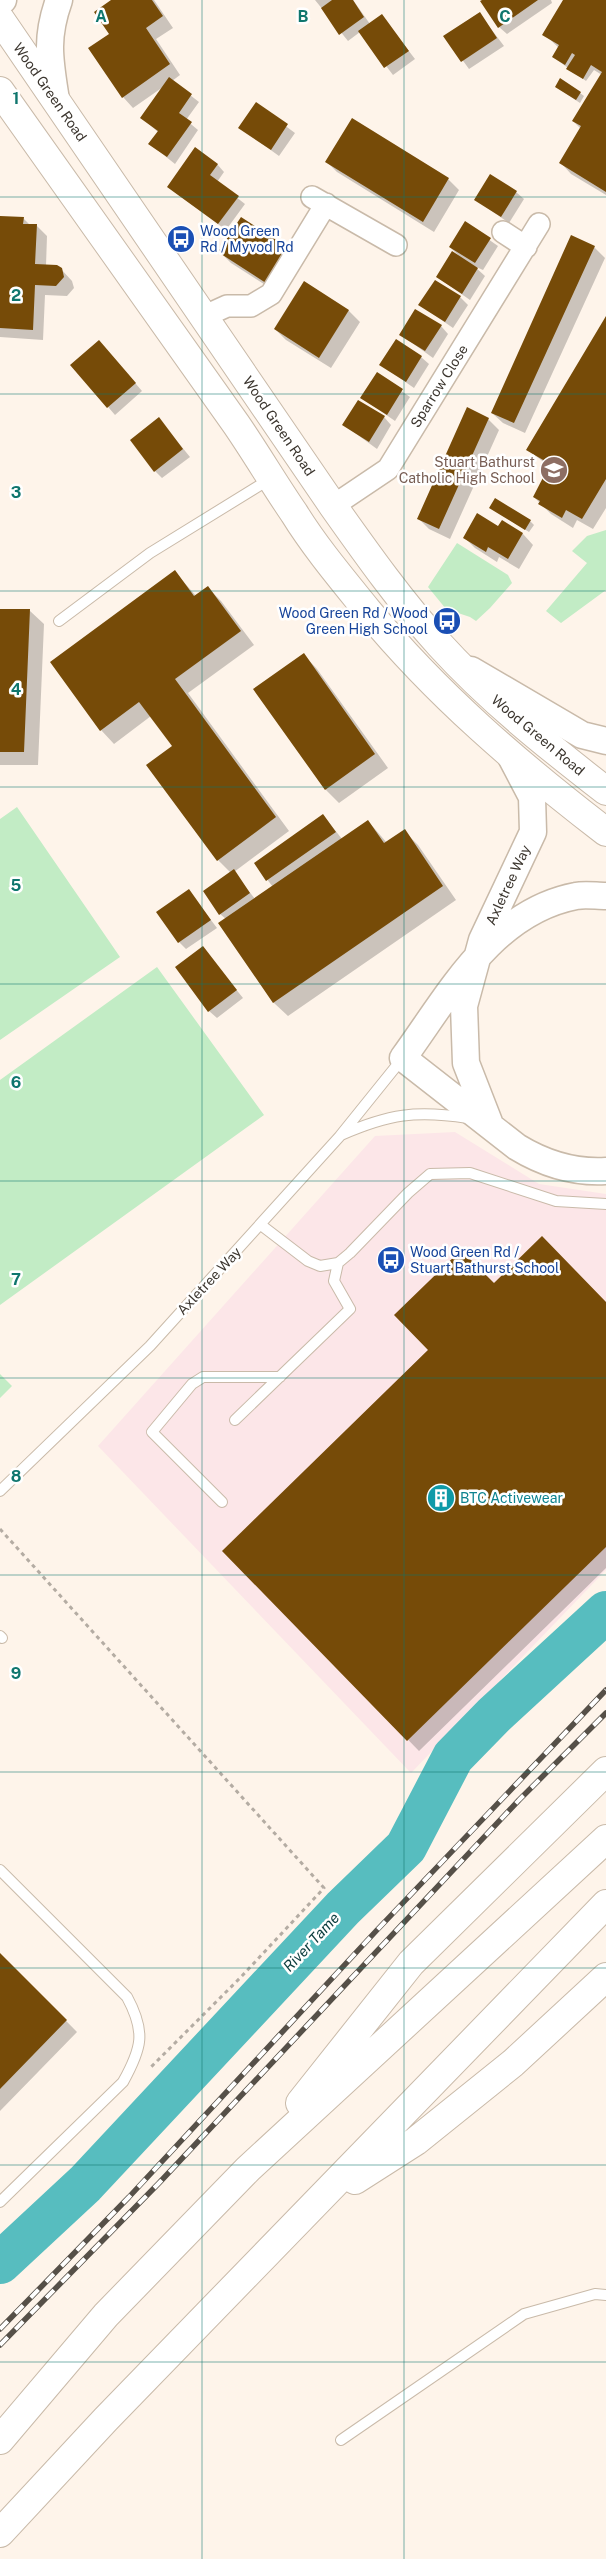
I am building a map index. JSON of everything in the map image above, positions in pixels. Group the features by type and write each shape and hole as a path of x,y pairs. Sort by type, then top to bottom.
{"highway":[{"name":"Wood Green Road","path":"0,19 205,316 333,506 390,585 455,661 538,738 606,791"},
{"path":"0,91 273,477 294,514 374,617 443,693 510,755 606,832"},
{"path":"248,2169 410,1963 606,1771"},
{"path":"0,2440 106,2315 248,2169 606,1838"},
{"path":"0,2533 106,2419 319,2202 606,1904"},
{"path":"319,2202 416,2141 513,2063 606,1977"}],"street":[{"path":"56,100 49,51 51,23 59,0"},
{"path":"205,316 227,306 251,306 271,294 319,200 396,245"},
{"name":"Sparrow Close","path":"333,506 388,469 540,224"},
{"path":"504,232 526,246"},
{"path":"455,661 574,730 606,741"},
{"name":"Axletree Way","path":"490,1125 466,1063 463,1035 464,1006 475,959 533,832 532,796 510,755"},
{"name":"Axletree Way","path":"403,1058 475,959 497,937 531,911 577,896 606,896"},
{"path":"403,1058 534,1157 564,1169 606,1171"}],"lane":[{"path":"59,621 150,553 273,477"},
{"name":"Axletree Way","path":"0,1490 150,1346 340,1136 403,1058"},
{"path":"340,1136 373,1121 420,1113 469,1118 490,1125"},
{"path":"261,1225 308,1261 320,1266 338,1263 350,1254 408,1192 430,1174 470,1173 556,1201 606,1204"},
{"path":"235,1420 350,1309 334,1281 338,1263"},
{"path":"222,1502 152,1432 192,1384 203,1377 280,1377"},
{"path":"0,1870 127,1997 138,2016 140,2037 137,2057 123,2082 0,2202"},
{"path":"341,2440 524,2314 595,2294 606,2295"}],"path":[{"path":"0,1529 324,1888 241,1977 145,2074"}],"shaded area":[{"path":"455,1132 539,1184 606,1194 606,1570 411,1773 98,1446 375,1136"}],"green space":[{"path":"606,530 606,590 561,623 546,611 587,563 572,551 587,536"},
{"path":"457,543 508,575 512,583 476,621 446,609 428,587"},
{"path":"17,807 120,957 0,1040 0,819"},
{"path":"157,967 264,1115 0,1305 0,1080"},
{"path":"0,1374 12,1386 0,1398"}],"building":[{"path":"111,0 152,0 163,16 146,28 170,64 122,98 88,48 109,34 94,12"},
{"path":"332,0 353,0 364,17 339,35 321,8"},
{"path":"538,0 498,28 480,1"},
{"path":"563,0 606,0 606,192 559,163 581,126 572,121 602,72 591,65 583,79 566,69 575,55 572,53 565,65 552,57 559,45 542,35"},
{"path":"480,12 497,38 461,62 443,36"},
{"path":"382,14 409,51 384,68 358,31"},
{"path":"169,77 192,94 179,113 192,122 167,157 148,144 158,131 140,118"},
{"path":"560,78 581,92 576,100 555,87"},
{"path":"256,102 288,124 271,150 238,128"},
{"path":"352,118 449,178 423,222 325,162"},
{"path":"195,147 218,164 210,175 239,196 218,224 167,187"},
{"path":"490,174 517,191 501,217 474,200"},
{"path":"0,216 24,217 23,224 37,224 35,264 57,265 62,268 64,277 56,286 35,285 33,330 0,328"},
{"path":"241,217 292,250 269,285 218,252"},
{"path":"465,221 491,238 475,263 449,247"},
{"path":"571,235 595,246 514,423 491,413"},
{"path":"452,251 478,268 462,294 436,277"},
{"path":"435,280 461,296 445,322 418,305"},
{"path":"304,281 349,310 319,358 274,329"},
{"path":"415,309 442,325 425,351 399,335"},
{"path":"606,316 606,479 582,519 566,510 562,518 538,504 540,501 533,497 550,464 526,450"},
{"path":"396,339 422,356 406,382 379,365"},
{"path":"99,340 136,383 107,408 70,365"},
{"path":"377,372 403,389 387,415 360,398"},
{"path":"358,400 385,416 369,442 342,425"},
{"path":"467,407 489,418 439,529 417,519"},
{"path":"159,417 183,449 154,472 130,440"},
{"path":"495,498 531,520 525,530 489,508"},
{"path":"477,513 498,526 502,520 523,533 508,559 488,547 486,552 463,538"},
{"path":"175,570 194,596 208,586 241,631 175,679 276,817 217,861 146,765 172,746 139,702 100,731 50,662"},
{"path":"0,609 30,609 24,752 0,752"},
{"path":"304,653 375,754 325,790 253,689"},
{"path":"323,814 336,832 266,881 254,863"},
{"path":"368,820 384,843 405,829 443,886 273,1003 218,923"},
{"path":"234,869 250,893 219,915 203,891"},
{"path":"189,889 211,920 178,943 156,912"},
{"path":"203,946 237,990 208,1012 175,967"},
{"name":"BTC Activewear","path":"542,1236 606,1302 606,1547 407,1741 222,1551 428,1350 394,1315 461,1250 494,1283"},
{"path":"0,1953 67,2020 0,2089"}],"waterway":[{"name":"River Tame","path":"0,2263 85,2184 343,1908 406,1847 453,1757 494,1715 606,1612"}],"railway":[{"path":"0,2329 129,2197 377,1930 606,1690"},
{"path":"0,2345 159,2183 519,1800 606,1713"}],"place":[{"name":"Wood Green Rd / Myvod Rd","path":"181,239"},
{"name":"Stuart Bathurst Catholic High School","path":"554,470"},
{"name":"Wood Green Rd / Wood Green High School","path":"447,621"},
{"name":"Wood Green Rd / Stuart Bathurst School","path":"391,1260"},
{"name":"BTC Activewear","path":"441,1498"}]}
